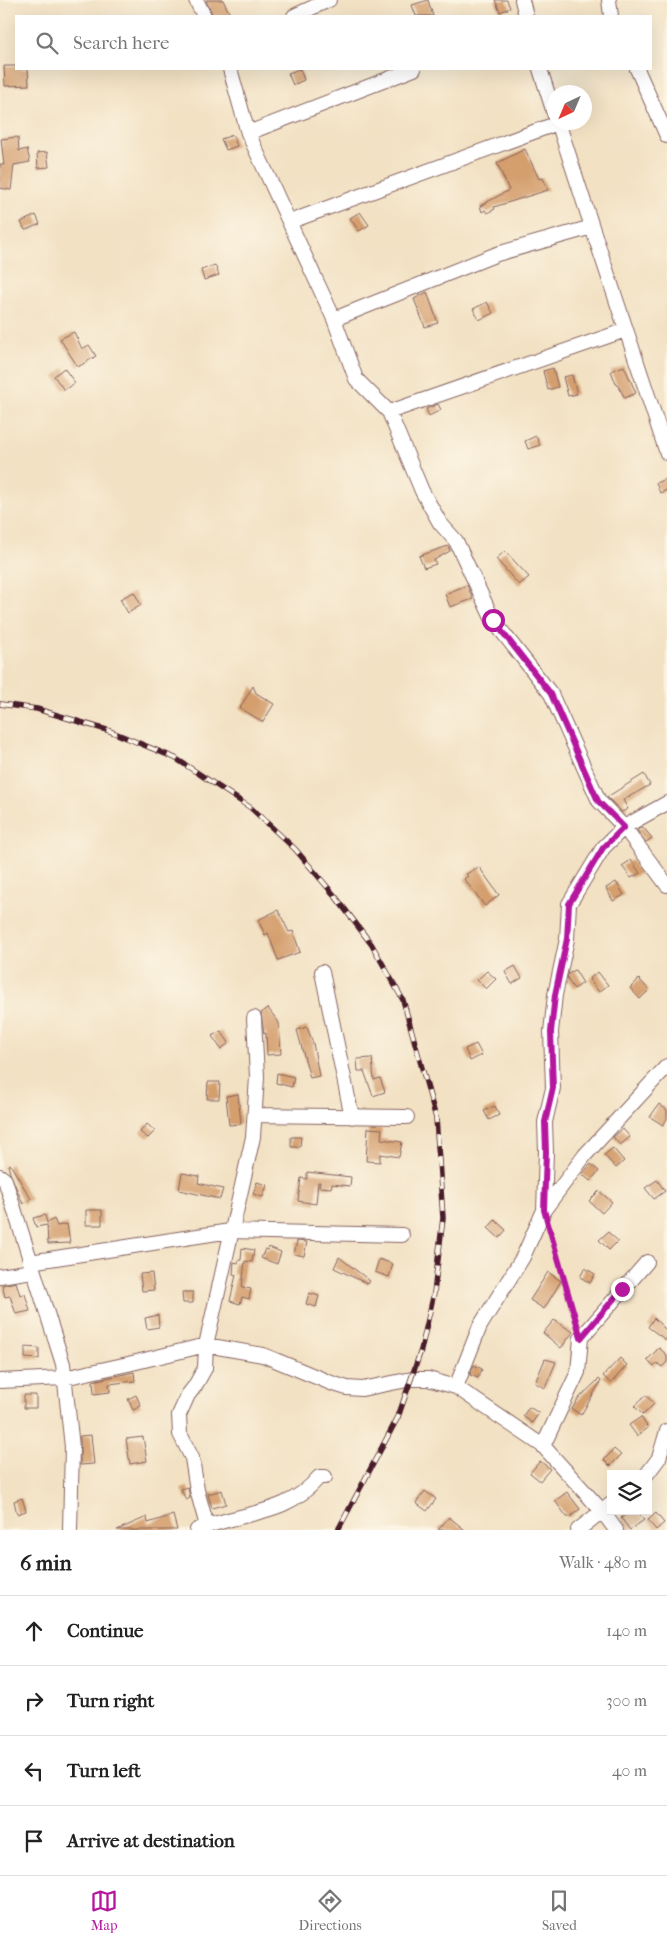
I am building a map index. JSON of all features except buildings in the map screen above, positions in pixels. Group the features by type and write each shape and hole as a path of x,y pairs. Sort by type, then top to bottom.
{"street":[{"path":"196,0 204,15"},
{"path":"296,15 329,0"},
{"path":"522,0 526,15"},
{"path":"609,0 611,15"},
{"path":"230,70 248,133 334,319 356,379 388,412 422,491 440,523 456,540 493,620 551,694 598,801 624,827 667,885"},
{"path":"248,133 411,70"},
{"path":"540,70 547,90"},
{"path":"637,70 667,136"},
{"path":"289,222 547,123"},
{"path":"561,130 667,453"},
{"path":"334,319 497,254 592,227"},
{"path":"388,412 626,330"},
{"path":"544,1210 545,1122 553,1088 551,1032 555,995 567,939 569,904 603,848 624,827 667,803"},
{"path":"322,972 352,1117"},
{"path":"254,1018 257,1077 253,1137 230,1231 206,1344 205,1368 188,1395 179,1415 180,1434 192,1458 202,1528 244,1518 288,1503 301,1492 309,1489 319,1477 325,1477"},
{"path":"456,1387 480,1326 523,1257 544,1210 585,1155 667,1066"},
{"path":"255,1115 407,1117"},
{"path":"0,1176 5,1180 63,1364 72,1447 70,1530"},
{"path":"0,1276 32,1266 230,1231 402,1236"},
{"path":"543,1446 578,1372 581,1338 647,1262"},
{"path":"0,1381 64,1378 206,1344 263,1355 347,1388 362,1388 412,1379 428,1379 456,1387 543,1446 606,1508 616,1530"},
{"path":"650,1470 658,1458 667,1431"},
{"path":"578,1530 606,1508"}],"path":[{"path":"544,1210 581,1338"}],"railway":[{"path":"0,704 37,709 110,731 175,758 251,808 295,849 335,896 372,945 403,1000 436,1118 443,1218 434,1293 421,1350 398,1417 338,1530"}],"route":[{"path":"493,620 551,694 598,801 624,827 603,848 569,904 567,939 555,995 551,1032 553,1088 545,1122 544,1210 581,1338 622,1289"}]}
